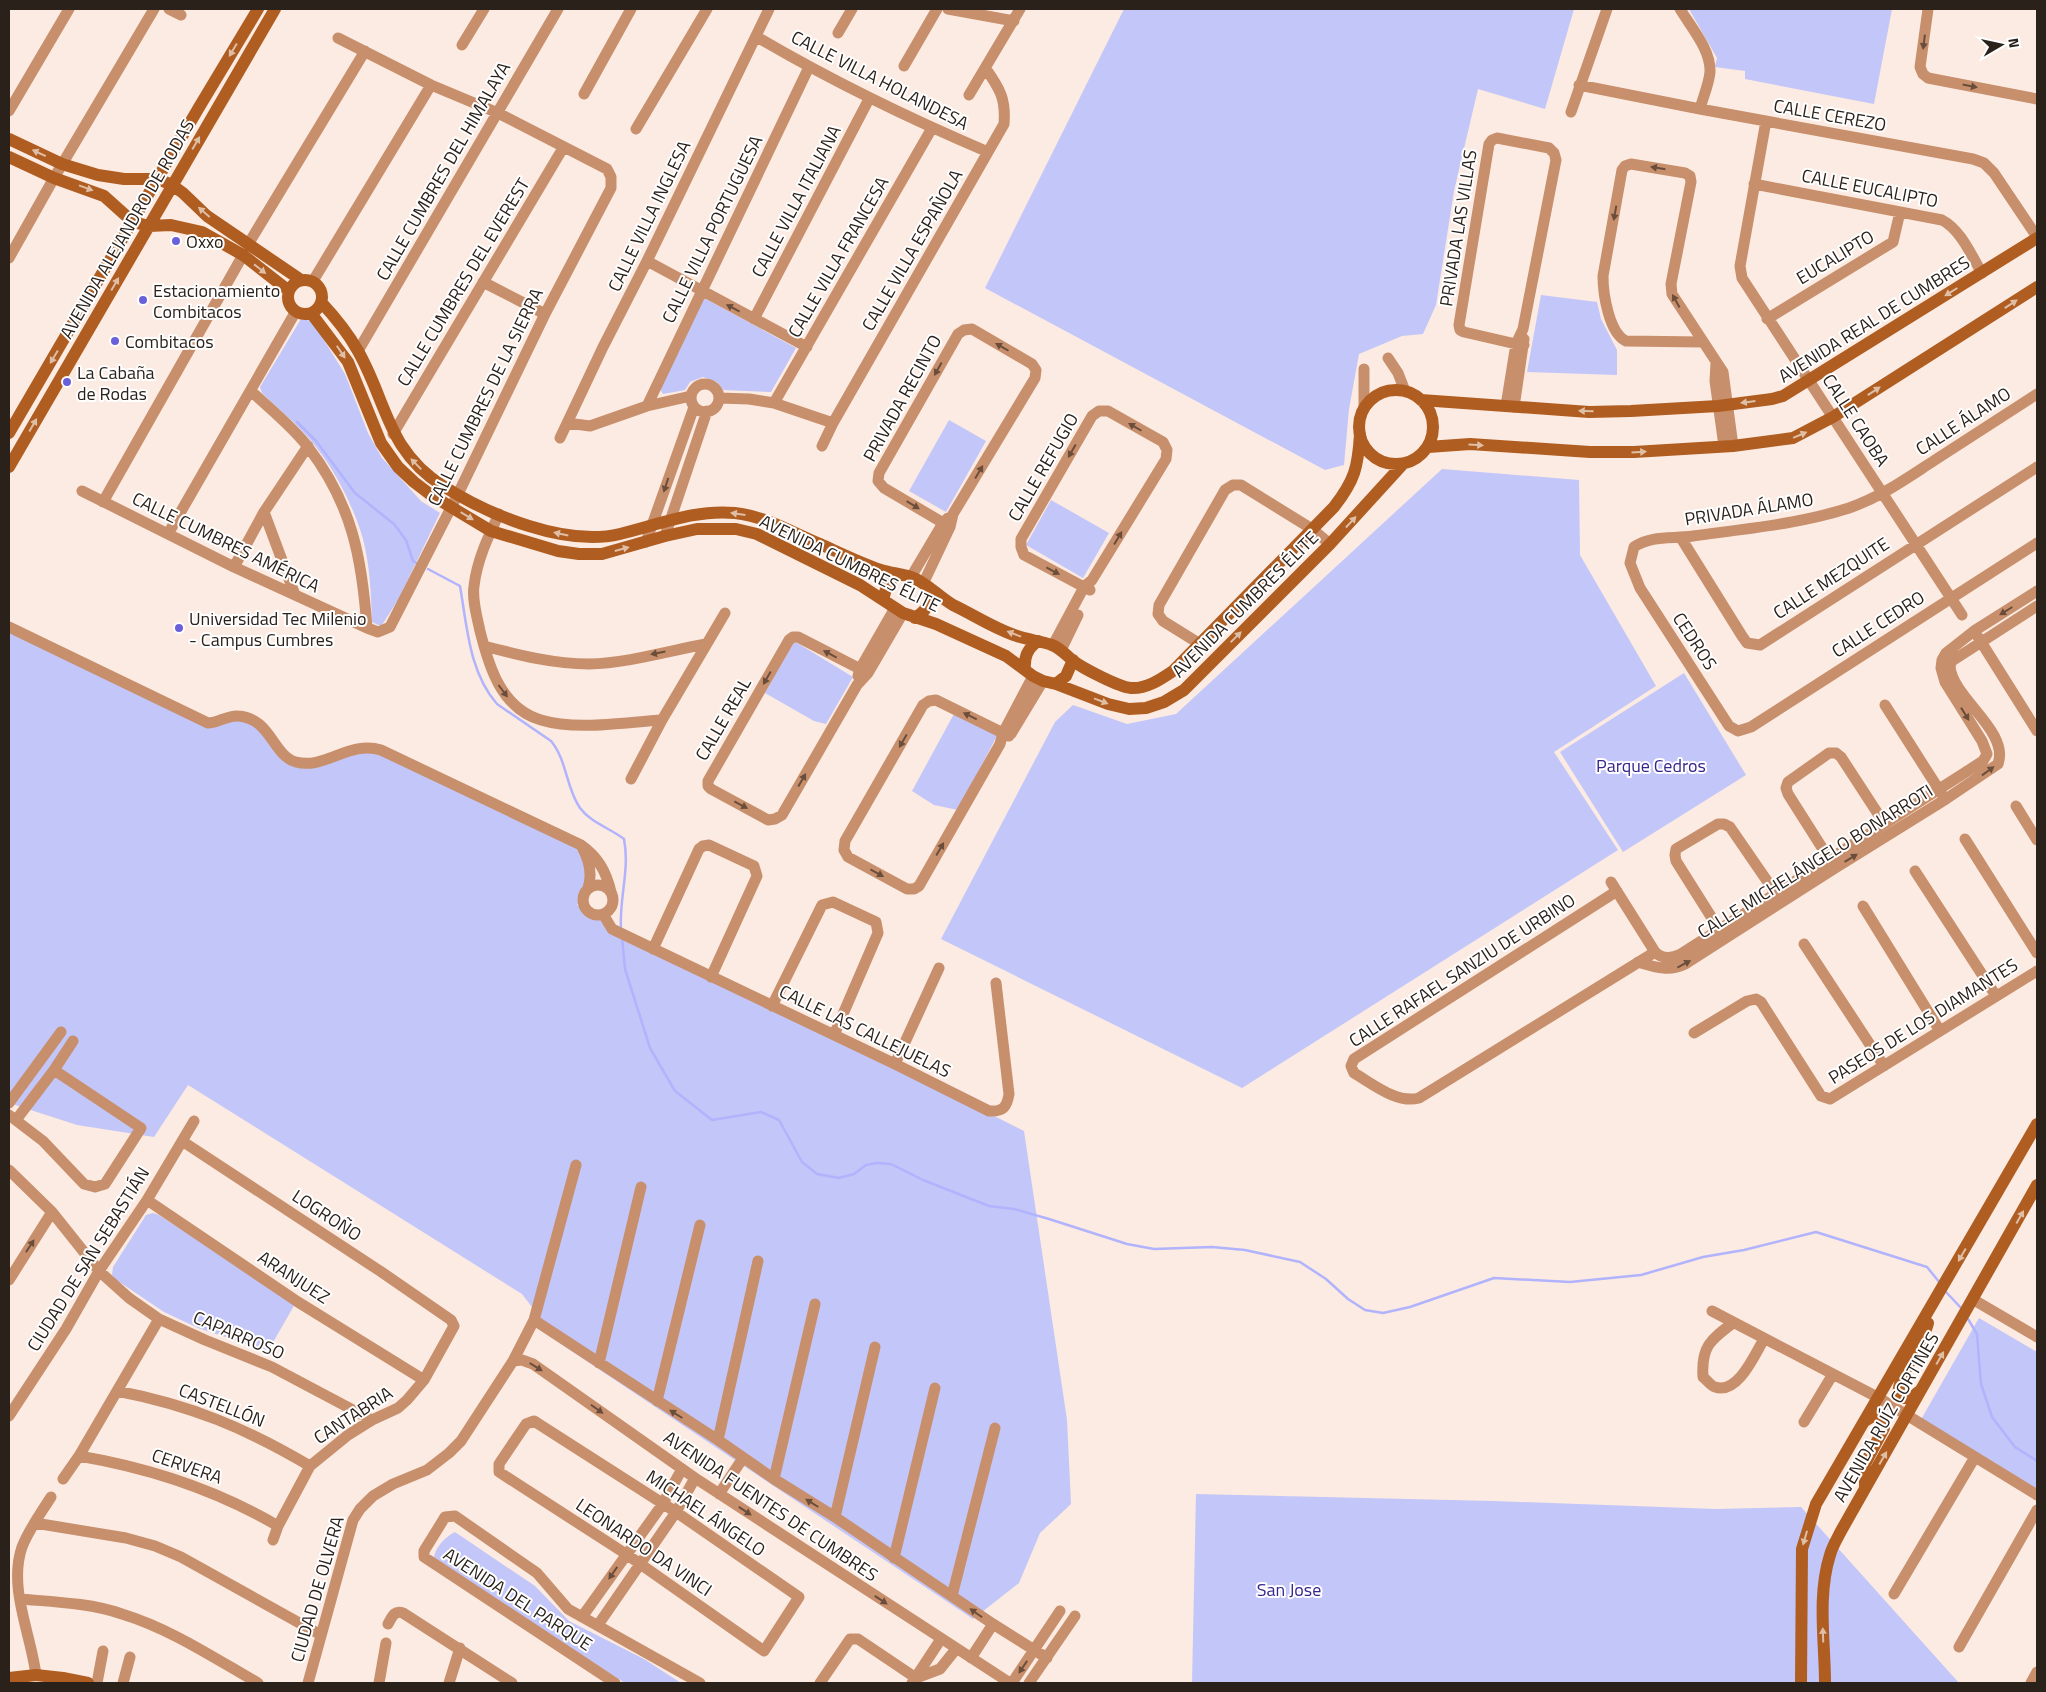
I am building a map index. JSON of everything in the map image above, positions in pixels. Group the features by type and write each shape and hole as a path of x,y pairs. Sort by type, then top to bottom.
{"street":[{"path":"9,111 69,9"},
{"path":"9,258 62,164 154,9"},
{"path":"169,9 181,15"},
{"name":"AVENIDA ALEJANDRO DE RODAS","path":"9,433 258,9"},
{"name":"AVENIDA ALEJANDRO DE RODAS","path":"9,467 275,9"},
{"path":"462,45 484,9"},
{"name":"CALLE CUMBRES DEL HIMALAYA","path":"358,351 558,9"},
{"path":"584,94 631,9"},
{"path":"636,129 708,9"},
{"name":"CALLE VILLA INGLESA","path":"560,438 769,9"},
{"path":"838,33 852,9"},
{"path":"904,66 937,9"},
{"path":"948,9 1014,21"},
{"path":"969,95 1020,9"},
{"path":"1571,112 1607,9"},
{"path":"1680,9 1707,54 1709,63 1710,73 1700,109"},
{"path":"1928,9 1920,67 1923,74 1928,78 2037,99"},
{"name":"CALLE VILLA HOLANDESA","path":"757,37 869,99 988,152"},
{"path":"338,38 431,85 498,112 563,148"},
{"path":"249,243 365,51"},
{"name":"CALLE VILLA PORTUGUESA","path":"647,406 809,67"},
{"name":"CALLE VILLA ESPAÑOLA","path":"822,446 833,423 1004,124 1005,107 1000,88 986,69"},
{"path":"307,281 431,85"},
{"name":"CALLE CEREZO","path":"1579,85 1973,159 1984,163 1994,173 2037,238"},
{"name":"CALLE VILLA ITALIANA","path":"754,319 869,99"},
{"name":"CALLE CAOBA","path":"1766,121 1740,266 1742,278 1746,287 1962,615"},
{"name":"CALLE VILLA FRANCESA","path":"774,403 932,128"},
{"name":"PRIVADA LAS VILLAS","path":"1510,406 1520,344 1556,160 1554,153 1549,148 1497,138 1489,144 1459,326 1460,330 1464,332 1520,344"},
{"path":"9,139 62,164 110,178 158,179 172,185 206,216 320,288 322,302 319,307 306,314 296,311 289,302 289,291 296,282 307,281"},
{"name":"CALLE CUMBRES DE LA SIERRA","path":"385,630 390,627 458,494 545,314 611,188 611,177 607,169 563,148"},
{"name":"CALLE CUMBRES DEL EVEREST","path":"393,434 563,148"},
{"path":"9,157 54,178 104,196 133,222 149,226 171,225 202,232 243,255 289,291"},
{"path":"1702,342 1626,341 1619,335 1609,316 1603,276 1622,170 1625,166 1631,164 1640,165 1685,173 1690,176 1691,182 1671,284 1672,294 1723,372 1723,405 1729,446"},
{"name":"CALLE EUCALIPTO","path":"1754,184 1942,220 1950,225 1982,273"},
{"name":"EUCALIPTO","path":"1767,319 1893,242 1900,212"},
{"name":"AVENIDA REAL DE CUMBRES","path":"1422,400 1589,412 1723,405 1772,399 1783,396 2037,238"},
{"path":"103,502 243,255"},
{"path":"647,261 807,347"},
{"path":"483,282 545,314"},
{"path":"1428,447 1470,444 1590,452 1634,452 1729,446 1794,438 1833,417 2037,287"},
{"name":"AVENIDA CUMBRES ÉLITE","path":"322,302 341,325 358,351 393,434 410,458 426,474 458,494 499,514 530,526 577,538 619,534 669,520 714,512 736,513 759,518 871,566 922,584 950,603 1015,636 1057,647 1073,660 1108,680 1130,688 1143,687 1158,682 1173,671 1334,507 1352,481 1358,463 1360,434"},
{"path":"168,534 296,311"},
{"name":"AVENIDA CUMBRES ÉLITE","path":"312,312 348,362 381,443 398,467 414,482 491,531 558,551 579,554 602,554 664,536 697,529 736,529 757,534 860,584 904,613 936,624 1006,656 1034,676 1108,704 1129,709 1146,708 1164,702 1184,690 1330,544 1402,464"},
{"name":"PRIVADA RECINTO","path":"922,584 946,525 1035,378 1036,370 1032,364 972,329 964,330 958,334 879,473 878,481 884,488 946,525"},
{"path":"1388,358 1398,373 1406,391"},
{"path":"1364,369 1364,408 1360,421 1360,434 1365,448 1375,458 1388,464 1402,464 1417,458 1428,447 1432,435 1433,422 1429,410 1422,400 1406,391 1394,390 1382,393 1372,399 1364,408"},
{"path":"646,542 676,455 696,387 708,384 716,389 719,398 716,407 702,412 693,401"},
{"path":"251,391 308,446 328,477 344,508 355,537 364,579 367,628"},
{"name":"CALLE ÁLAMO","path":"1883,494 2037,394"},
{"path":"719,398 749,399 774,403 833,423"},
{"path":"567,423 590,426 647,406 693,401"},
{"path":"664,536 707,411"},
{"name":"CALLE REFUGIO","path":"1057,647 1089,586 1166,459 1167,450 1163,442 1108,411 1099,411 1092,416 1021,539 1021,548 1024,555 1089,586"},
{"path":"234,567 264,512 308,446"},
{"path":"676,455 688,462"},
{"name":"CALLE MEZQUITE","path":"1681,538 1747,643 1760,645 2037,467"},
{"path":"1200,644 1163,621 1158,614 1159,605 1225,490 1232,485 1241,485 1312,530 1330,544"},
{"name":"CALLE CUMBRES AMÉRICA","path":"82,492 234,567 367,628 378,632 385,630"},
{"name":"PRIVADA ÁLAMO","path":"1630,563 1634,547 1655,538 1681,538 1816,517 1851,507 1883,494"},
{"path":"264,512 295,595"},
{"path":"499,514 478,564 474,588 476,612 484,646 490,669 500,688 519,709 540,720 574,725 662,720"},
{"path":"794,552 800,536"},
{"name":"CALLE CEDRO","path":"1738,731 1751,727 2037,543"},
{"name":"CEDROS","path":"1630,563 1640,588 1728,726 1738,731"},
{"path":"883,600 886,585 897,574"},
{"path":"904,613 923,613 928,607 922,584"},
{"path":"2037,591 1974,631 1946,653 1946,663 1954,679 1997,742 2000,756 1987,754 1982,741 1946,682 1941,668 1946,663 1981,643 2037,606"},
{"path":"630,779 662,720 725,613"},
{"name":"CALLE REAL","path":"864,671 798,636 793,637 708,780 708,786 768,820 782,815 864,671 904,613"},
{"path":"9,627 208,722 220,721 235,716 247,718 266,730 286,758 296,762 316,762 355,748 375,748 581,845 592,853 606,875 613,901 612,906 604,914 591,914 584,906 583,896 591,880 590,868 581,845"},
{"path":"1974,631 2037,731"},
{"path":"1004,738 936,700 929,701 923,705 845,841 844,850 848,857 907,889 914,889 920,886 1004,738 1034,676 1026,655 1030,647 1038,641"},
{"path":"484,646 531,658 564,663 590,664 618,661 706,644"},
{"path":"1056,684 1066,676 1073,660"},
{"path":"1129,709 1130,688"},
{"path":"1885,705 1946,799"},
{"path":"1832,864 1786,788 1788,782 1830,754 1836,753 1841,757 1884,823"},
{"name":"CALLE MICHELÁNGELO BONARROTI","path":"1655,952 1659,956 1666,958 1681,954 1722,933 1832,864 1884,823 1984,761 1987,754"},
{"name":"CALLE MICHELÁNGELO BONARROTI","path":"1638,962 1659,968 1677,968 1776,894 1946,799 1992,769 1998,764 2000,756"},
{"path":"2016,806 2037,840"},
{"path":"1722,933 1676,861 1676,849 1718,824 1724,824 1730,828 1776,894"},
{"path":"1966,839 2037,953"},
{"path":"653,949 699,849 703,846 709,846 754,866 757,870 757,876 711,978"},
{"path":"1915,871 1996,996"},
{"path":"588,888 603,886 611,892"},
{"name":"CALLE RAFAEL SANZIU DE URBINO","path":"1614,886 1655,952 1419,1098 1411,1100 1402,1099 1354,1073 1351,1066 1354,1059 1614,886"},
{"path":"772,1006 822,906 833,902 876,922 878,933 834,1035"},
{"path":"1863,906 1940,1031"},
{"name":"CALLE LAS CALLEJUELAS","path":"604,914 612,929 989,1111 1003,1110 1008,1102 1009,1094 996,983"},
{"path":"1804,944 1884,1066"},
{"path":"895,1064 939,968"},
{"name":"PASEOS DE LOS DIAMANTES","path":"1694,1033 1747,1001 1756,999 1760,1002 1821,1096 1830,1099 2037,971"},
{"path":"9,1103 61,1032"},
{"path":"54,1070 141,1128 105,1184 95,1187 84,1184 42,1141 12,1117 54,1070 73,1041"},
{"name":"CIUDAD DE SAN SEBASTIÁN","path":"9,1416 66,1329 99,1271 147,1200 194,1121"},
{"name":"AVENIDA RUÍZ CORTINES","path":"1801,1683 1802,1549 1811,1517 1822,1492 1879,1398 2037,1124"},
{"name":"LOGROÑO","path":"182,1141 380,1271 450,1320"},
{"name":"CIUDAD DE OLVERA","path":"308,1683 349,1530 360,1509 373,1496 383,1490 427,1470 461,1442 526,1339 534,1320 576,1165"},
{"name":"CAPARROSO","path":"9,1170 52,1212 99,1271 129,1298 159,1319 272,1367 372,1420"},
{"name":"AVENIDA RUÍZ CORTINES","path":"1825,1683 1824,1585 1830,1556 1841,1531 1974,1300 2037,1185"},
{"path":"598,1362 641,1187"},
{"name":"ARANJUEZ","path":"147,1200 298,1302 424,1380"},
{"path":"9,1280 52,1212"},
{"path":"657,1401 700,1225"},
{"path":"718,1440 758,1261"},
{"path":"1974,1300 2037,1336"},
{"path":"774,1479 815,1304"},
{"path":"1922,1389 1908,1399 1903,1398 1898,1390 1898,1384 1925,1335 1932,1306"},
{"path":"1712,1311 1879,1398 2037,1495"},
{"path":"63,1479 79,1456 159,1319"},
{"name":"CANTABRIA","path":"273,1540 278,1526 310,1466 332,1446 372,1420 398,1408 424,1380 453,1330 454,1326 450,1320"},
{"path":"534,1320 1047,1658"},
{"path":"1734,1324 1718,1335 1708,1346 1702,1360 1703,1377 1715,1387 1726,1388 1738,1382 1764,1339"},
{"path":"835,1517 874,1347"},
{"name":"AVENIDA FUENTES DE CUMBRES","path":"513,1361 522,1360 533,1364 695,1478 1011,1683"},
{"path":"1804,1422 1833,1374"},
{"path":"894,1558 935,1388"},
{"name":"CASTELLÓN","path":"117,1392 153,1398 190,1408 257,1436 310,1466"},
{"path":"1864,1490 1865,1464 1884,1428 1878,1417 1873,1416 1865,1421"},
{"name":"MICHAEL ÁNGELO","path":"502,1474 498,1469 499,1464 526,1424 534,1421 540,1423 676,1512 799,1597 764,1651"},
{"path":"952,1596 995,1428"},
{"name":"CERVERA","path":"79,1456 164,1474 217,1494 278,1526"},
{"path":"1894,1594 1974,1457"},
{"path":"719,1494 743,1458"},
{"path":"582,1617 662,1504 682,1469"},
{"name":"LEONARDO DA VINCI","path":"502,1474 626,1554 764,1651"},
{"path":"598,1625 676,1512 695,1478"},
{"path":"36,1675 20,1600 19,1561 23,1546 51,1497"},
{"path":"1959,1647 2037,1510"},
{"name":"AVENIDA DEL PARQUE","path":"615,1683 427,1560 423,1556 424,1551 445,1517 455,1516 537,1573 568,1609 700,1683"},
{"path":"35,1523 126,1538 181,1556 321,1635"},
{"path":"20,1600 61,1602 121,1613 167,1632 258,1683"},
{"path":"1011,1683 1060,1611"},
{"path":"388,1624 394,1613 403,1614 460,1648 512,1683"},
{"path":"1029,1683 1075,1616"},
{"path":"971,1658 993,1624"},
{"path":"820,1683 850,1639 854,1638 914,1680"},
{"path":"914,1680 941,1639"},
{"path":"379,1683 386,1643"},
{"path":"449,1683 460,1648"},
{"path":"914,1680 940,1669 956,1649"},
{"path":"98,1683 103,1651"},
{"path":"123,1683 130,1657"},
{"path":"2031,1683 2037,1672"},
{"path":"9,1678 36,1675 88,1683"}],"green space":[{"path":"1124,9 1574,9 1545,109 1478,89 1454,191 1436,305 1423,334 1402,336 1359,354 1349,409 1344,465 1325,470 985,288"},
{"path":"1689,9 1892,9 1874,104 1745,79 1745,71 1715,67 1717,58"},
{"path":"1541,295 1597,302 1601,319 1617,350 1617,375 1527,372"},
{"path":"704,298 796,348 771,392 723,390 717,382 703,377 690,382 685,390 663,394 658,386"},
{"path":"301,319 312,321 345,374 368,433 382,458 421,501 440,513 398,600 382,625 372,622 370,580 363,539 346,495 321,453 292,421 262,393 260,387"},
{"path":"949,420 986,441 946,512 909,491"},
{"path":"1442,469 1579,480 1580,555 1656,686 1554,752 1618,850 1242,1088 941,939 1055,722 1073,705 1127,724 1176,714"},
{"path":"1051,500 1109,533 1083,578 1026,545"},
{"path":"9,631 211,724 234,716 250,720 297,764 353,752 379,750 582,847 597,865 577,905 1024,1131 1067,1420 1071,1504 1040,1533 1019,1583 973,1619 549,1336 538,1315 522,1294 188,1085 154,1137 77,1125 9,1103"},
{"path":"794,641 853,677 826,724 814,721 765,693"},
{"name":"Parque Cedros","path":"1684,673 1746,775 1623,852 1560,752"},
{"path":"955,712 998,734 958,810 934,805 912,791"},
{"path":"153,1213 159,1215 295,1304 268,1351 198,1328 164,1312 115,1279 112,1275 113,1267 146,1215"},
{"path":"1979,1318 2037,1352 2037,1491 1919,1423"},
{"name":"San Jose","path":"1196,1494 1493,1501 1716,1509 1801,1507 1959,1683 1192,1683"},
{"path":"455,1532 535,1586 569,1621 644,1659 681,1683 625,1683 434,1561 435,1552 440,1544"}],"waterway":[{"path":"297,422 316,441 355,493 394,524 406,540 413,561 418,564"},
{"path":"428,569 460,586 467,632 475,663 480,678 497,704 551,741 560,757 575,800 580,808 595,822 624,839 626,862 621,906 621,929"},
{"path":"622,937 625,969 650,1048 675,1091 712,1120 761,1112 779,1120 802,1162 817,1174 839,1178 854,1174 866,1165 876,1163 891,1164 923,1180 989,1206 1014,1209 1127,1244 1154,1249 1212,1247 1245,1250 1300,1262 1326,1279 1348,1299 1365,1310 1383,1313 1410,1307 1494,1278 1570,1282 1641,1275 1703,1257 1744,1250 1816,1232 1927,1267 1940,1283"},
{"path":"1946,1292 1962,1309"},
{"path":"1968,1319 1977,1334 1981,1384 1992,1417 2015,1447 2037,1461"}],"place":[{"name":"Oxxo","path":"176,241"},
{"name":"Estacionamiento Combitacos","path":"143,300"},
{"name":"Combitacos","path":"115,341"},
{"name":"La Cabaña de Rodas","path":"67,382"},
{"name":"Universidad Tec Milenio - Campus Cumbres","path":"179,628"}]}
